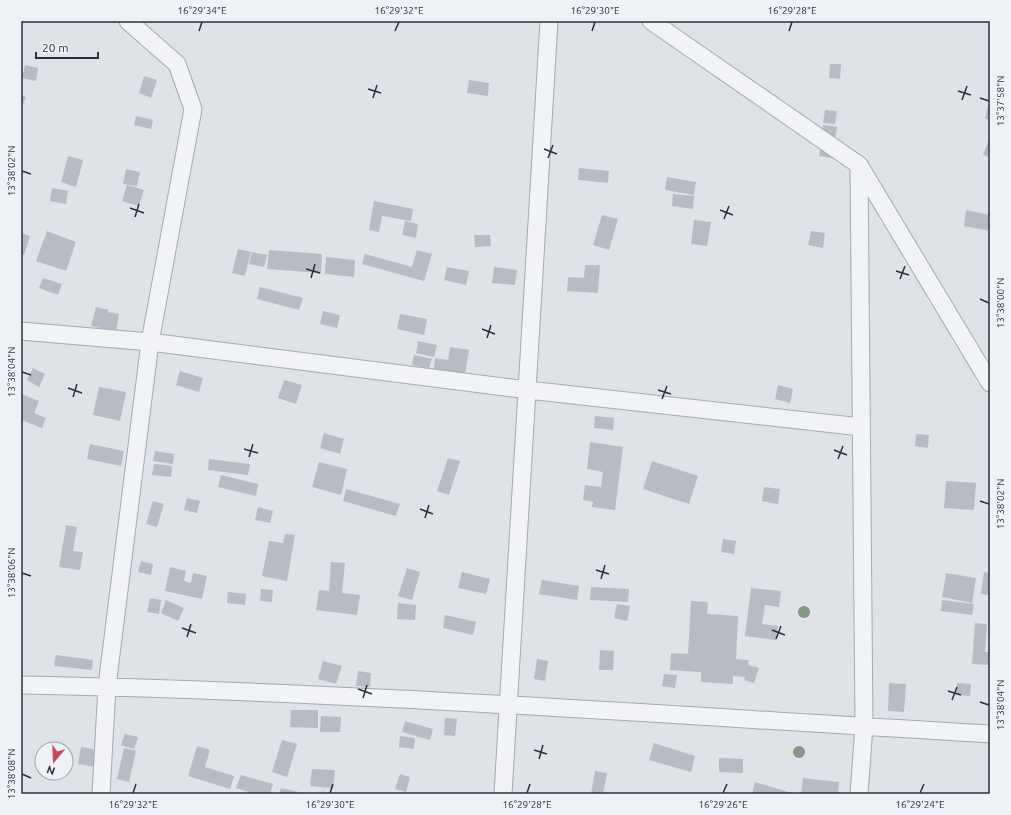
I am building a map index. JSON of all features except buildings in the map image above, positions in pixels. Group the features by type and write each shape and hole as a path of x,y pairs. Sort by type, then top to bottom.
{"street":[{"path":"101,794 107,686 150,342 193,109 177,64 128,21"},
{"path":"503,794 549,21"},
{"path":"650,21 859,165 990,383"},
{"path":"859,165 864,726 859,794"},
{"path":"21,331 150,342 528,390 861,427"},
{"path":"21,685 107,686 383,698 990,734"}]}
